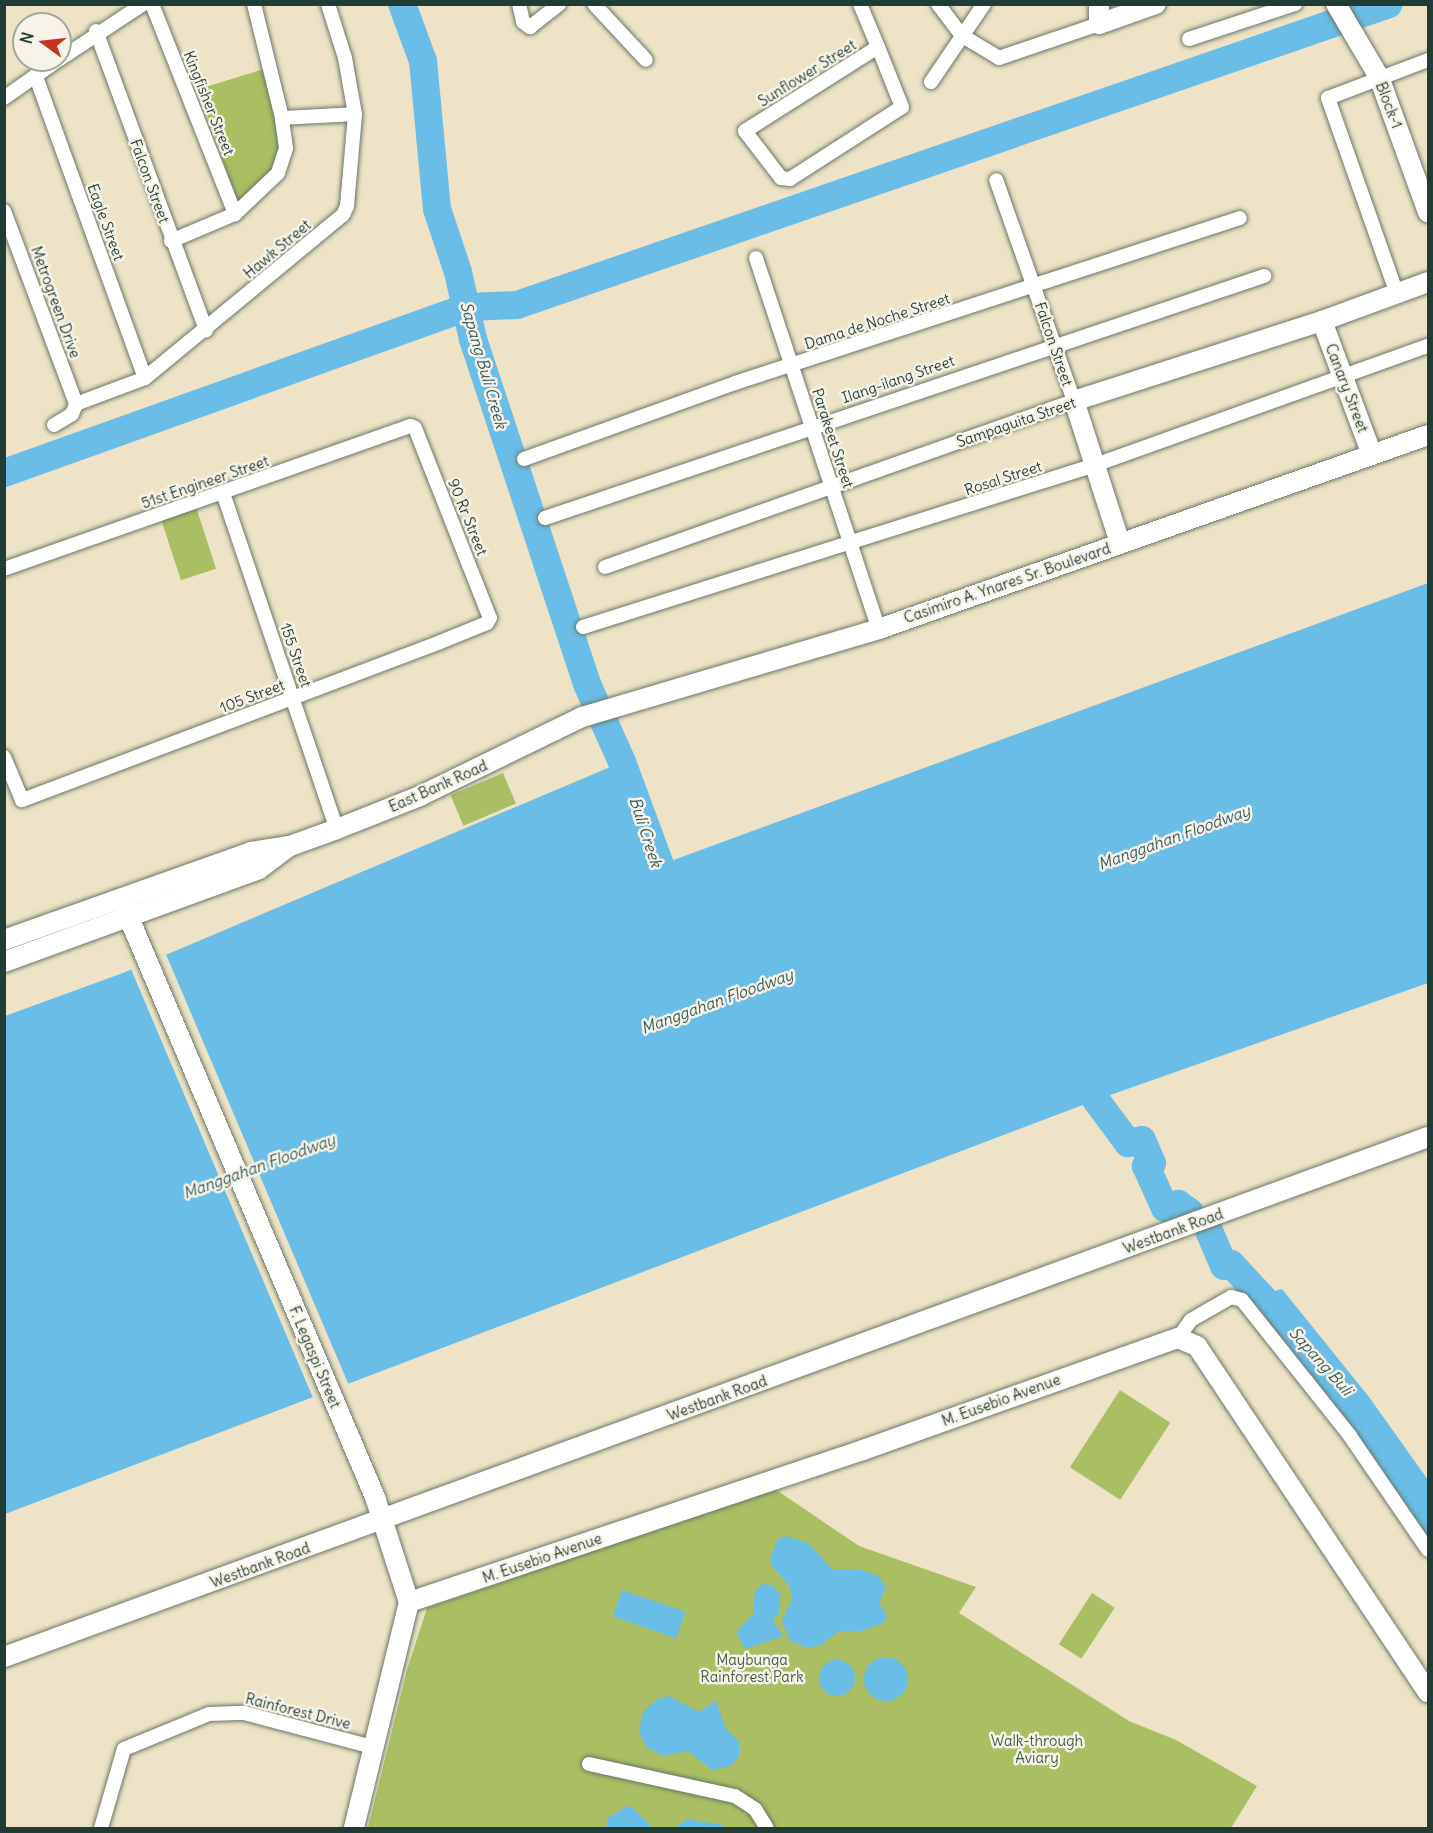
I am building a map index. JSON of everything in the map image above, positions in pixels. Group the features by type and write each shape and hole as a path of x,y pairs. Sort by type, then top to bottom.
{"street":[{"path":"72,49 96,31 142,4"},
{"name":"Kingfisher Street","path":"152,4 236,214"},
{"path":"171,241 236,214 278,173 286,148 282,118 254,4"},
{"name":"Hawk Street","path":"54,425 72,414 76,404 145,378 343,215 347,206 355,114 345,58 328,4"},
{"path":"519,4 523,22 530,27 559,4"},
{"path":"594,4 646,60"},
{"path":"860,4 878,47"},
{"path":"938,4 962,34 999,58 1099,14 1156,4"},
{"path":"931,82 984,4"},
{"path":"1189,39 1295,4"},
{"name":"Block-1","path":"1343,18 1379,77 1428,212"},
{"name":"Falcon Street","path":"96,31 171,241 206,330"},
{"name":"Sunflower Street","path":"878,47 902,107 790,179 781,178 745,131 878,47"},
{"path":"1397,294 1328,98 1428,60"},
{"path":"4,98 42,72"},
{"name":"Eagle Street","path":"36,77 145,378"},
{"path":"282,118 355,114"},
{"name":"Falcon Street","path":"996,180 1074,401 1120,543"},
{"name":"Metrogreen Drive","path":"4,211 76,404"},
{"name":"Dama de Noche Street","path":"524,459 792,366 1034,288 1240,218"},
{"name":"Parakeet Street","path":"756,258 879,628"},
{"name":"Ilang-ilang Street","path":"545,518 812,425 1264,276"},
{"name":"Sampaguita Street","path":"605,567 1074,401 1322,321 1428,282"},
{"name":"Canary Street","path":"1322,321 1372,455"},
{"name":"Rosal Street","path":"583,627 1095,465 1428,346"},
{"name":"51st Engineer Street","path":"4,569 407,426 415,428"},
{"name":"90 Rr Street","path":"415,428 490,618"},
{"name":"Casimiro A. Ynares Sr. Boulevard","path":"582,717 879,628 1428,435"},
{"name":"155 Street","path":"223,493 337,829"},
{"name":"105 Street","path":"4,757 22,800 438,643 487,623 490,618"},
{"name":"East Bank Road","path":"4,962 251,852 290,846 420,796 582,717"},
{"name":"East Bank Road","path":"4,940 125,908"},
{"name":"F. Legaspi Street","path":"125,908 369,1483 409,1602"},
{"name":"Westbank Road","path":"4,1657 383,1521 1428,1137"},
{"path":"1428,1550 1350,1436 1242,1300 1231,1297 1191,1320 1178,1338 1197,1346 1428,1692"},
{"name":"M. Eusebio Avenue","path":"409,1602 863,1450 1178,1338"},
{"path":"354,1828 409,1602"},
{"name":"Rainforest Drive","path":"101,1828 124,1749 209,1714 244,1713 373,1747"},
{"path":"589,1764 735,1796 755,1809 767,1828"}],"green space":[{"path":"264,69 280,117 281,148 272,171 238,205 199,89"},
{"path":"196,507 216,569 181,580 161,518"},
{"path":"503,773 516,803 463,826 451,795"},
{"path":"1120,1390 1170,1423 1120,1500 1070,1467"},
{"name":"Maybunga Rainforest Park","path":"775,1489 859,1546 976,1587 959,1613 1129,1721 1176,1740 1257,1786 1231,1828 368,1828 407,1670 427,1608"},
{"path":"1092,1593 1115,1608 1081,1659 1059,1644"}],"water":[{"path":"1428,583 1428,983 1096,1100 5,1514 5,1016 123,973 622,762 660,865"},
{"path":"1282,1289 1369,1397 1428,1480 1428,1544 1248,1299"},
{"path":"787,1536 809,1544 832,1569 857,1569 877,1575 886,1587 879,1602 887,1616 883,1623 862,1631 839,1631 821,1645 808,1648 790,1641 782,1621 792,1598 790,1587 772,1566 770,1558 778,1539"},
{"path":"762,1584 771,1585 780,1592 779,1613 773,1620 783,1636 745,1649 736,1632 753,1614 755,1591"},
{"path":"622,1590 685,1612 676,1638 613,1616"},
{"path":"886,1657 902,1663 908,1679 902,1695 886,1701 870,1695 864,1679 870,1663"},
{"path":"837,1660 850,1665 855,1678 850,1691 837,1696 824,1691 819,1678 824,1665"},
{"path":"669,1696 699,1712 716,1700 725,1727 739,1742 739,1756 731,1766 712,1770 688,1751 663,1756 646,1747 639,1732 643,1712 657,1699"},
{"path":"627,1806 633,1808 653,1828 606,1828 608,1818"},
{"path":"687,1819 723,1825 725,1828 675,1828"}],"pier":[{"path":"165,952 349,1386 314,1401 130,967"}],"waterway":[{"name":"Sapang Buli Creek","path":"402,4 423,61 437,209 458,272 473,339 587,684 622,762 660,865 659,887"},
{"path":"4,473 468,307 517,305 1389,4"},
{"name":"Sapang Buli","path":"1096,1100 1128,1143 1142,1140 1152,1163 1146,1166 1165,1208 1178,1204 1190,1212"},
{"name":"Sapang Buli","path":"1207,1226 1224,1266 1231,1264 1286,1323"}],"water label":[{"name":"Buli Creek","path":"646,832"},
{"name":"Manggahan Floodway","path":"1174,837"},
{"name":"Manggahan Floodway","path":"717,1001"},
{"name":"Manggahan Floodway","path":"259,1166"}],"park label":[{"name":"Walk-through Aviary","path":"1037,1748"}]}
